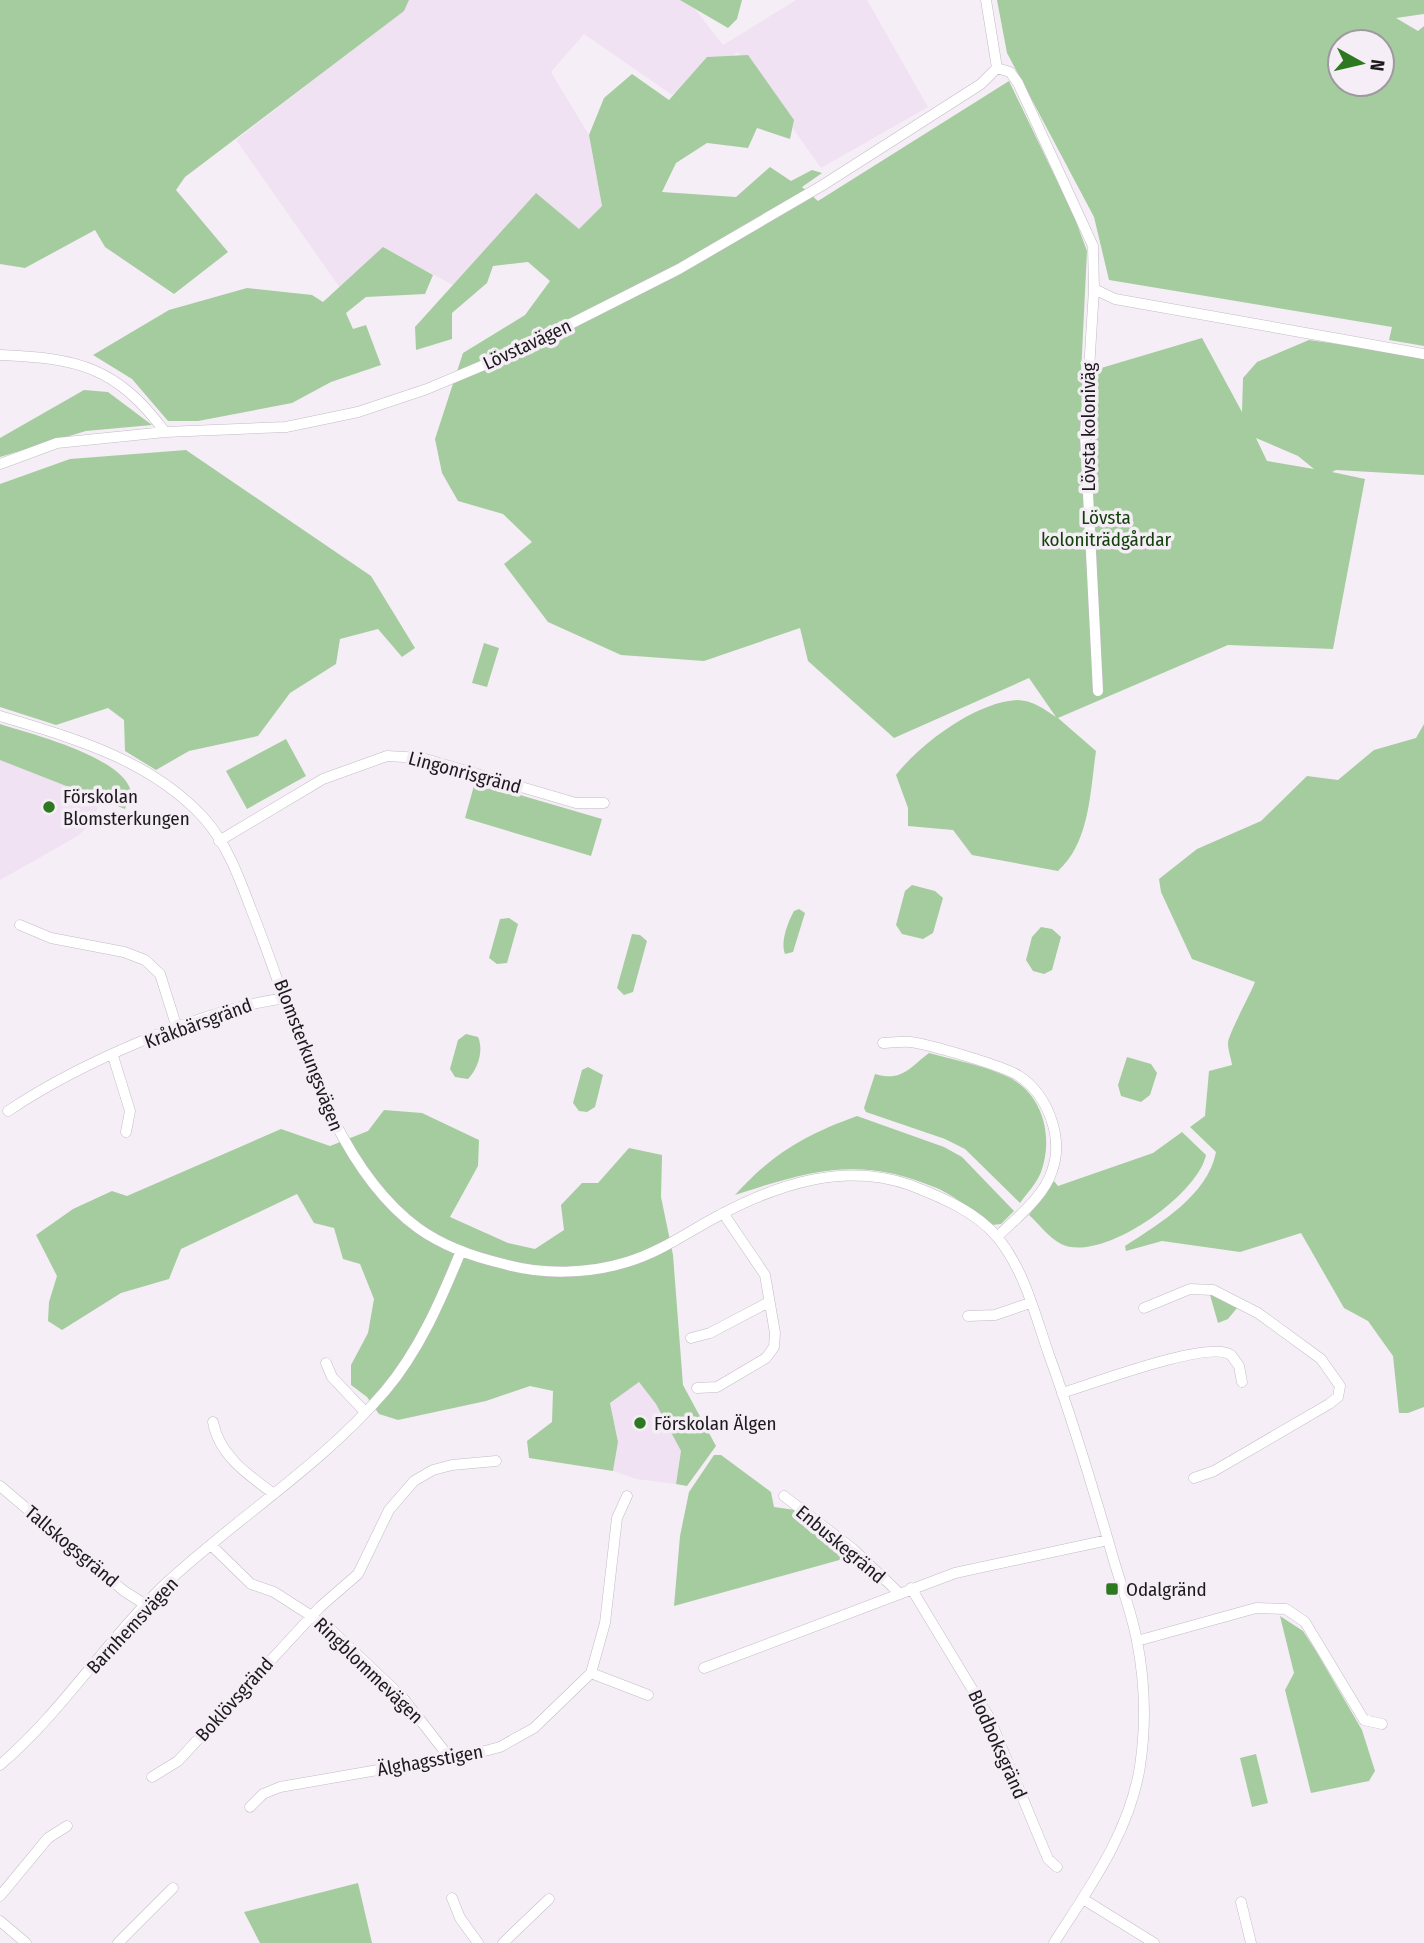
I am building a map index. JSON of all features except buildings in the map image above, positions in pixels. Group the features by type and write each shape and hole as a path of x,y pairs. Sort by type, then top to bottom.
{"street":[{"path":"986,0 997,68"},
{"name":"Lövsta koloniväg","path":"997,68 1010,72 1017,83 1093,246 1094,289 1085,434 1098,691"},
{"name":"Lövstavägen","path":"0,464 57,443 164,432 286,426 358,412 427,389 517,351 679,269 824,185 981,84 997,68"},
{"path":"1094,289 1115,299 1424,354"},
{"path":"0,355 71,361 114,380 139,399 164,432"},
{"name":"Blomsterkungsvägen","path":"0,716 68,736 127,760 152,776 204,818 232,861 340,1138 379,1190 400,1212 419,1229 461,1251 515,1268 545,1271 603,1268 660,1249 723,1213 785,1186 830,1176 856,1174 903,1183 946,1200 977,1218 997,1237 1016,1266 1062,1393 1137,1641 1143,1696 1140,1769 1120,1832 1083,1899 1056,1940"},
{"name":"Lingonrisgränd","path":"219,841 323,779 387,756 422,758 576,803 604,803"},
{"path":"20,925 51,938 142,958 160,974 177,1028"},
{"name":"Kråkbärsgränd","path":"8,1111 35,1093 177,1028 223,1011 286,998"},
{"path":"883,1043 912,1042 1018,1075 1047,1108 1055,1129 1056,1152 1052,1172 1023,1212 997,1237"},
{"path":"113,1056 130,1111 126,1132"},
{"path":"697,1388 717,1387 772,1352 775,1333 765,1275 723,1213"},
{"name":"Barnhemsvägen","path":"0,1765 47,1719 146,1605 274,1494 365,1412 385,1390 411,1353 444,1292 461,1251"},
{"path":"1144,1308 1190,1289 1213,1290 1258,1313 1321,1359 1340,1387 1338,1397 1329,1404 1224,1465 1194,1478"},
{"path":"691,1338 710,1333 769,1301"},
{"path":"968,1316 995,1315 1030,1303"},
{"path":"1062,1393 1129,1370 1212,1349 1231,1355 1239,1366 1242,1382"},
{"path":"326,1363 332,1377 365,1412"},
{"path":"213,1422 217,1438 226,1453 274,1494"},
{"name":"Boklövsgränd","path":"152,1777 178,1761 313,1614 358,1574 389,1510 414,1481 433,1470 452,1465 496,1461"},
{"name":"Tallskogsgränd","path":"0,1486 124,1591 146,1605"},
{"name":"Älghagsstigen","path":"250,1807 263,1794 280,1787 481,1752 517,1739 549,1716 591,1673 605,1623 618,1518 627,1496"},
{"name":"Enbuskegränd","path":"784,1496 853,1549 898,1592"},
{"path":"704,1668 898,1592 955,1573 1108,1540"},
{"name":"Ringblommevägen","path":"212,1546 251,1584 274,1592 313,1614 403,1698 449,1757"},
{"name":"Blodboksgränd","path":"912,1588 922,1609 952,1653 989,1717 1048,1859 1057,1867"},
{"path":"1137,1641 1256,1608 1286,1609 1305,1622 1364,1720 1382,1724"},
{"path":"591,1673 648,1695"},
{"path":"0,1896 48,1838 67,1826"},
{"path":"118,1943 173,1888"},
{"path":"453,1898 460,1918 478,1943"},
{"path":"503,1943 549,1899"},
{"path":"1083,1899 1154,1943"},
{"path":"1241,1902 1251,1943"},
{"path":"0,1921 26,1943"}],"shaded area":[{"path":"409,0 688,0 723,45 796,0 867,0 928,107 821,168 738,52 672,95 584,34 551,72 589,135 602,206 579,229 536,194 453,285 383,248 340,288 236,140 403,11"},
{"name":"Förskolan Blomsterkungen","path":"0,751 101,795 94,820 78,836 0,880"},
{"name":"Förskolan Älgen","path":"639,1382 656,1404 681,1451 676,1484 636,1479 613,1471 618,1442 610,1403"}],"green space":[{"path":"0,0 409,0 404,11 185,177 176,190 228,252 174,294 105,247 95,230 25,268 0,264"},
{"path":"680,0 742,0 737,19 728,28"},
{"path":"997,0 1424,0 1424,14 1396,18 1418,31 1424,26 1424,346 1389,340 1392,327 1109,280 1094,217 1007,53"},
{"name":"Lövsta koloniträdgårdar","path":"748,55 794,120 790,139 757,128 748,148 707,143 676,163 662,192 736,197 770,167 791,181 812,170 822,173 802,187 818,201 1009,81 1074,216 1087,251 1081,374 1202,338 1242,412 1243,378 1257,362 1309,340 1424,356 1424,475 1336,470 1332,472 1365,479 1333,649 1228,645 1058,718 1096,751 1083,831 1069,859 1058,871 972,855 953,830 908,826 908,808 896,775 934,738 984,708 1022,700 1056,717 1029,678 894,738 808,661 800,628 704,661 621,655 548,622 504,564 532,542 503,514 458,501 442,473 435,439 463,353 525,315 550,281 528,262 493,266 487,283 452,313 452,339 416,350 415,327 536,193 579,229 602,206 589,135 604,98 632,74 669,100 707,57","holes":["1256,438 1298,456 1314,469 1267,461"]},
{"path":"383,247 433,275 425,294 366,297 346,313 353,329 366,325 381,365 331,382 292,403 198,421 168,421 132,379 93,355 169,310 247,288 312,295 323,302"},
{"path":"84,390 108,392 152,425 86,431 0,457 0,438"},
{"path":"186,450 371,576 415,648 402,657 378,629 340,639 336,664 290,693 258,736 189,751 156,770 125,751 124,720 108,708 56,725 0,707 0,484 70,459"},
{"path":"484,643 499,648 487,687 472,683"},
{"path":"0,724 74,749 112,768 125,779 131,792 125,809 0,760"},
{"path":"1424,724 1424,1407 1408,1413 1399,1413 1393,1356 1368,1321 1344,1308 1301,1233 1240,1252 1162,1241 1126,1251 1125,1246 1180,1207 1193,1195 1211,1167 1216,1152 1190,1127 1205,1116 1209,1071 1232,1065 1229,1039 1255,982 1192,959 1161,892 1159,879 1197,849 1261,821 1307,776 1338,780 1374,750 1416,738"},
{"path":"286,739 306,776 247,809 226,771"},
{"path":"475,782 602,819 591,856 465,818"},
{"path":"912,885 935,891 943,898 933,933 923,939 902,934 896,925 905,891"},
{"path":"799,909 805,913 793,952 785,954 785,932 794,911"},
{"path":"509,918 518,924 507,963 497,964 489,958 500,919"},
{"path":"1041,927 1052,929 1061,937 1052,970 1044,974 1033,971 1026,960 1032,937"},
{"path":"632,934 640,935 647,941 633,992 624,995 617,988"},
{"path":"466,1034 478,1037 480,1042 477,1065 468,1079 455,1077 450,1069 458,1040"},
{"path":"929,1053 1006,1076 1019,1083 1037,1104 1045,1130 1045,1158 1037,1180 1020,1203 965,1149 945,1139 866,1112 864,1108 875,1074 899,1075"},
{"path":"1127,1057 1151,1064 1157,1073 1150,1095 1141,1102 1121,1096 1118,1085"},
{"path":"588,1067 603,1075 595,1107 587,1112 579,1111 573,1103 582,1070"},
{"path":"384,1110 422,1113 479,1140 478,1166 450,1217 508,1243 535,1249 564,1230 561,1205 582,1183 598,1183 629,1148 662,1155 661,1197 673,1255 683,1385 716,1446 687,1486 676,1484 681,1451 656,1404 639,1382 610,1403 618,1442 613,1471 529,1458 527,1441 552,1422 553,1391 530,1386 486,1401 398,1420 379,1414 367,1397 351,1385 351,1365 368,1333 374,1299 360,1264 343,1259 334,1228 314,1223 297,1194 181,1249 169,1279 121,1293 62,1330 48,1321 49,1302 57,1276 36,1235 73,1209 112,1191 127,1196 281,1129 330,1146 368,1131"},
{"path":"857,1116 944,1147 962,1157 1014,1211 1001,1224 992,1225 939,1189 911,1178 860,1169 813,1173 735,1195 763,1168 791,1147 821,1130"},
{"path":"1182,1132 1206,1155 1186,1189 1146,1222 1099,1244 1078,1248 1061,1244 1029,1215 1054,1181 1058,1186 1153,1153"},
{"path":"1214,1293 1235,1304 1237,1308 1228,1319 1218,1323 1210,1295"},
{"path":"714,1455 721,1455 771,1492 774,1507 795,1510 843,1559 674,1606 680,1536 689,1492"},
{"path":"1280,1616 1303,1631 1362,1730 1375,1771 1369,1781 1311,1793 1285,1690 1294,1673"},
{"path":"1256,1754 1268,1803 1252,1807 1240,1758"},
{"path":"358,1883 372,1943 260,1943 244,1912"}],"place":[{"name":"Förskolan Blomsterkungen","path":"49,807"},
{"name":"Förskolan Älgen","path":"640,1423"},
{"name":"Odalgränd","path":"1112,1589"}]}
